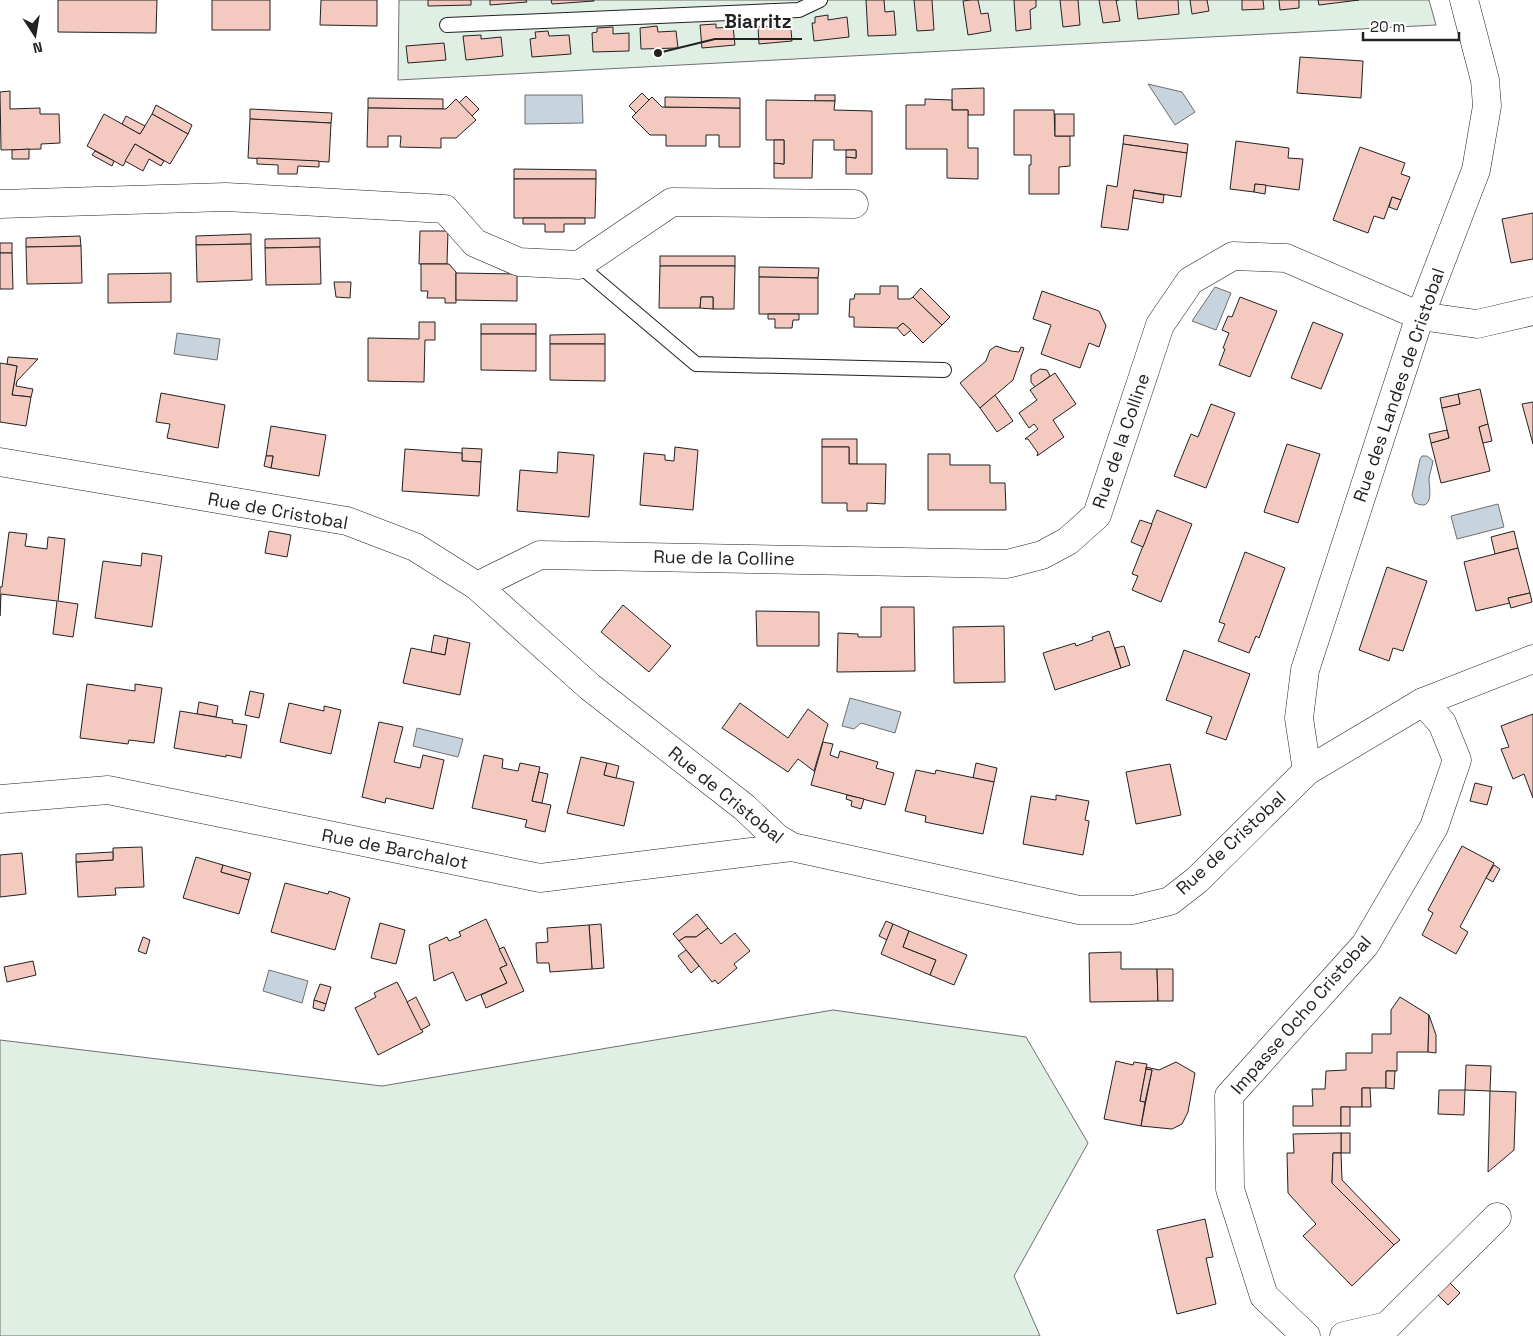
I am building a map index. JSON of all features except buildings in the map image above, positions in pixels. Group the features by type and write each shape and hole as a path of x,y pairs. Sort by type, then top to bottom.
{"street":[{"name":"Rue des Landes de Cristobal","path":"1308,771 1299,718 1305,670 1420,316 1476,170 1487,106 1485,80 1464,0"},
{"path":"0,204 226,197 445,210 475,243 519,262 580,265 672,202 854,204"},
{"name":"Rue de la Colline","path":"477,586 540,555 1007,564 1042,555 1068,541 1097,515 1160,325 1190,281 1233,256 1286,258 1420,316 1478,324 1533,311"},
{"name":"Rue de Cristobal","path":"0,462 347,521 415,547 477,586 590,687 744,807 777,838 792,847 1079,910 1133,910 1170,901 1197,880 1308,771 1423,702 1533,659"},
{"name":"Impasse Ocho Cristobal","path":"1306,1336 1264,1296 1261,1288 1230,1189 1229,1096 1365,945 1434,827 1457,760 1442,723 1423,702"},
{"name":"Rue de Barchalot","path":"0,799 108,790 540,878 792,847"},
{"path":"1344,1336 1387,1326 1496,1217"}],"lane":[{"path":"447,25 799,10 820,0"},
{"path":"580,265 696,364 944,370"}],"green space":[{"path":"399,0 1429,0 1436,25 398,80"},
{"path":"833,1010 1026,1037 1088,1143 1014,1276 1040,1336 0,1336 0,1040 382,1086"}],"shaded area":[{"path":"1148,84 1182,92 1195,112 1175,125"},
{"path":"525,95 582,95 583,123 525,124"},
{"path":"1215,287 1231,293 1216,330 1192,321"},
{"path":"177,333 220,339 217,360 174,354"},
{"path":"1422,456 1427,456 1433,461 1429,478 1430,498 1426,504 1421,505 1415,503 1412,495"},
{"path":"1498,504 1504,527 1457,539 1451,516"},
{"path":"850,698 901,712 895,733 861,723 854,729 842,726"},
{"path":"417,728 463,739 458,757 413,746"},
{"path":"269,970 308,981 302,1003 263,991"}],"place":[{"name":"Biarritz","path":"658,53"}]}
